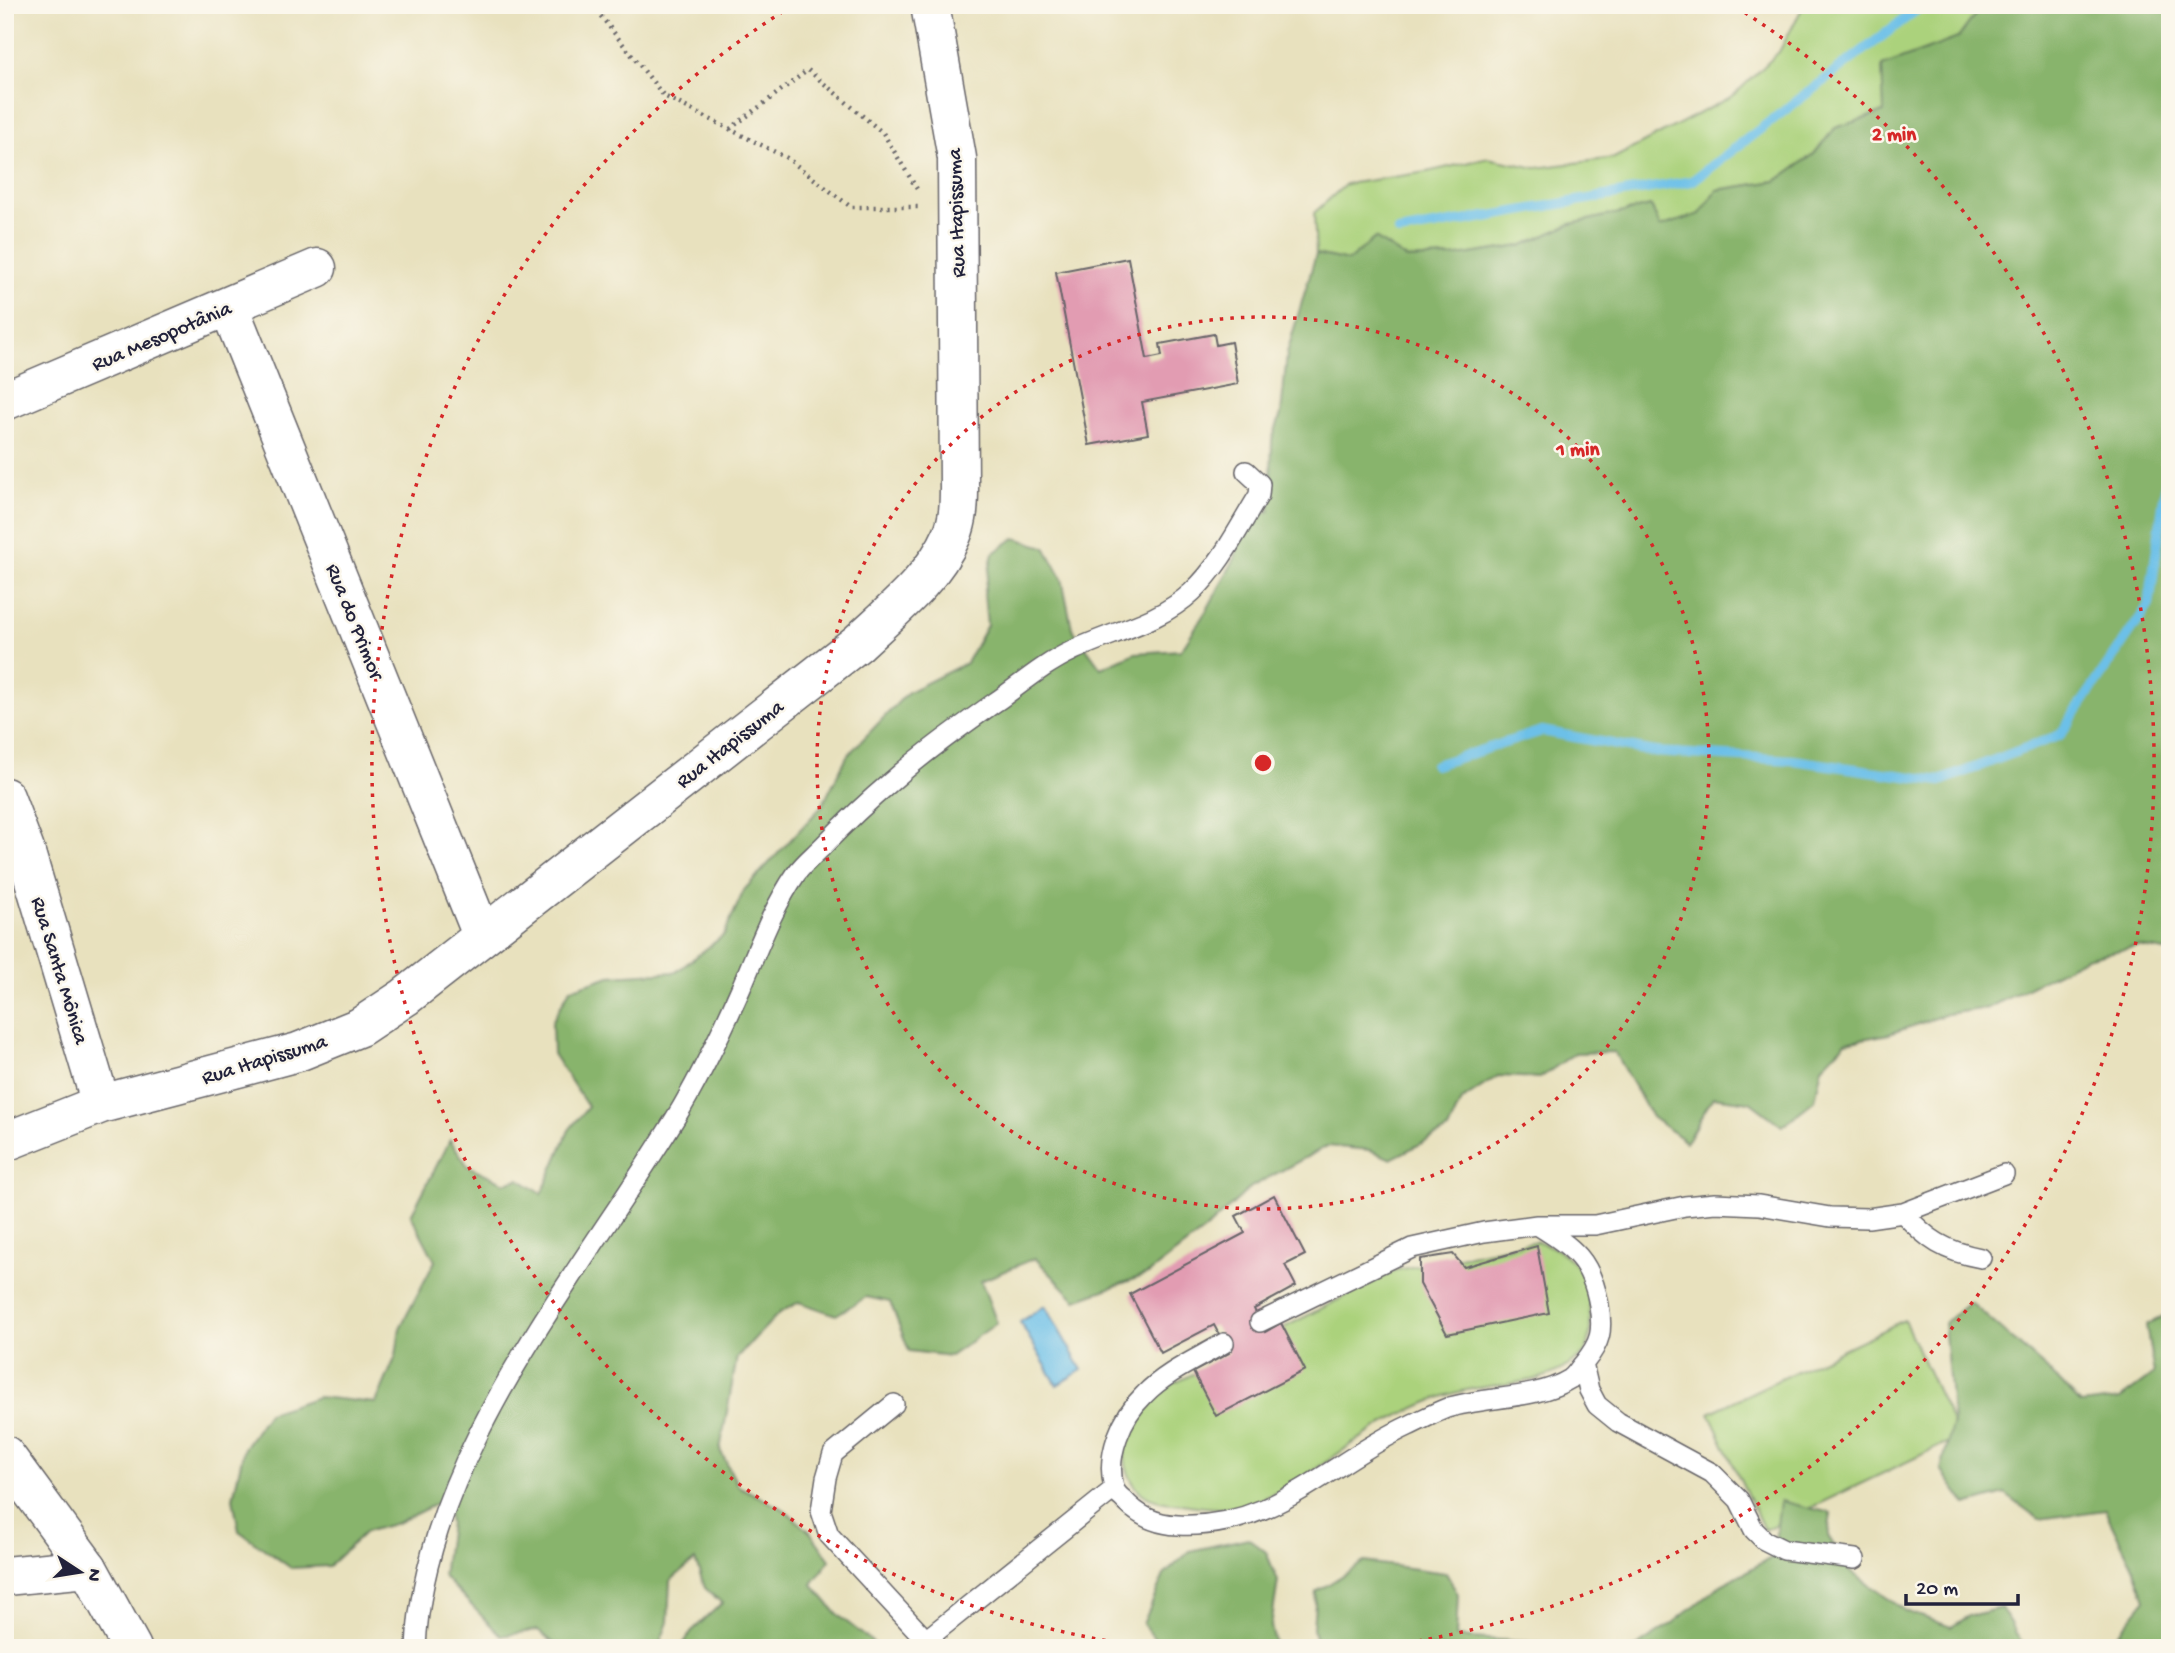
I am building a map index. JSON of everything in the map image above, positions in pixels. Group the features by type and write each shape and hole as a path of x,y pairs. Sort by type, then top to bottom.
{"street":[{"name":"Rua Itapissuma","path":"5,1142 101,1104 298,1052 360,1027 405,997 858,643 933,568 952,534 958,512 959,486 957,158 930,5"},
{"name":"Rua Mesopotânia","path":"5,401 317,268"},
{"name":"Rua do Primor","path":"229,307 482,935"},
{"name":"Rua Santa Mônica","path":"5,796 25,850 101,1104"},
{"path":"5,1455 88,1568 132,1648"},
{"path":"5,1576 88,1568"}],"lane":[{"path":"416,1648 420,1600 440,1526 470,1451 559,1295 647,1166 700,1077 769,922 797,872 892,780 949,735 1069,652 1149,620 1191,594 1215,565 1259,495 1260,484 1246,471"},
{"path":"1260,1322 1412,1248 1484,1232 1537,1225 1595,1225 1685,1206 1715,1203 1759,1205 1830,1217 1868,1218 1903,1213 2004,1174"},
{"path":"1903,1213 1922,1233 1940,1246 1955,1253 1981,1258"},
{"path":"1224,1343 1160,1380 1132,1408 1115,1447 1112,1469 1114,1489 1135,1513 1151,1520 1178,1525 1239,1518 1271,1507 1404,1428 1446,1408 1551,1388 1572,1378 1594,1351 1602,1328 1596,1292 1590,1270 1570,1246 1537,1225"},
{"path":"1583,1364 1589,1390 1597,1405 1618,1422 1712,1473 1739,1500 1754,1530 1764,1540 1784,1550 1855,1559"},
{"path":"894,1404 833,1454 821,1510 829,1535 921,1644 1114,1489"}],"path":[{"path":"592,5 664,96 786,158 851,207 919,207 916,186 883,133 808,70 730,129"}],"green space":[{"path":"1804,5 1986,5 1978,11 1958,38 1925,52 1884,112 1835,128 1814,154 1776,181 1717,190 1700,214 1660,227 1651,206 1571,224 1521,246 1452,257 1407,259 1375,238 1348,261 1316,254 1314,213 1346,184 1427,172 1488,158 1536,168 1614,158 1733,96 1779,52"},
{"path":"1986,5 2170,5 2170,952 2138,946 2086,958 1988,1008 1947,1014 1889,1034 1846,1042 1822,1067 1815,1100 1782,1126 1750,1102 1713,1097 1686,1142 1652,1117 1614,1052 1575,1053 1540,1078 1498,1076 1461,1101 1448,1130 1391,1159 1370,1150 1327,1146 1251,1187 1204,1231 1148,1274 1076,1300 1035,1258 981,1281 997,1323 950,1356 909,1351 890,1302 866,1297 836,1315 799,1302 779,1313 737,1357 720,1450 738,1486 785,1510 810,1532 830,1560 812,1584 838,1615 876,1645 873,1648 681,1648 691,1632 722,1603 705,1588 695,1560 670,1581 668,1622 658,1648 560,1648 538,1630 501,1636 443,1576 450,1524 446,1499 397,1523 365,1532 329,1566 291,1568 239,1531 233,1498 244,1448 268,1413 318,1397 376,1403 396,1356 400,1328 435,1261 411,1215 450,1140 468,1166 505,1183 519,1179 542,1194 569,1130 588,1107 553,1054 552,1022 570,989 610,976 676,972 724,935 744,890 822,806 847,756 908,692 966,663 987,625 984,594 993,553 1015,538 1045,547 1062,578 1072,628 1101,668 1135,653 1181,650 1235,558 1246,519 1270,511 1272,440 1281,414 1287,353 1316,254 1348,261 1375,238 1407,259 1452,257 1521,246 1571,224 1651,206 1660,227 1700,214 1717,190 1776,181 1814,154 1835,128 1884,112 1882,66 1958,38 1978,11"},
{"path":"1537,1241 1556,1249 1571,1260 1582,1275 1588,1295 1588,1346 1583,1354 1565,1367 1540,1378 1443,1396 1379,1427 1300,1480 1258,1501 1237,1507 1213,1508 1159,1501 1143,1494 1135,1486 1126,1466 1125,1443 1128,1432 1142,1409 1175,1383 1397,1270"},
{"path":"1970,1302 2050,1372 2081,1404 2120,1399 2154,1374 2146,1325 2170,1313 2170,1648 2110,1648 2145,1600 2133,1567 2105,1510 2039,1519 2005,1494 1966,1505 1941,1470 1953,1422 1944,1323"},
{"path":"1904,1320 1959,1437 1764,1530 1709,1413"},
{"path":"1780,1501 1831,1513 1828,1536 1851,1572 1906,1611 1951,1627 1969,1616 2001,1608 2025,1648 1635,1648 1673,1623 1719,1586 1773,1557"},
{"path":"1248,1538 1266,1552 1278,1581 1271,1626 1276,1648 1162,1648 1143,1624 1164,1575 1190,1551"},
{"path":"1364,1562 1446,1573 1458,1594 1456,1637 1561,1644 1570,1648 1317,1648 1313,1628 1316,1592"}],"water":[{"path":"1045,1306 1082,1370 1057,1385 1020,1322"}],"building":[{"path":"1128,258 1147,359 1162,356 1160,344 1214,334 1216,345 1231,342 1238,384 1142,402 1148,434 1089,445 1056,272"},
{"path":"1274,1195 1305,1255 1285,1265 1296,1286 1254,1309 1265,1332 1281,1323 1305,1370 1216,1416 1193,1372 1229,1353 1214,1325 1161,1353 1130,1294 1245,1233 1236,1216"},
{"path":"1537,1246 1549,1313 1447,1334 1420,1284 1420,1259 1453,1254 1464,1267"}],"waterway":[{"path":"1399,232 1692,181 1923,5"},
{"path":"1435,765 1542,731 1655,752 1793,760 1940,781 2060,735 2149,605 2170,455"}]}
